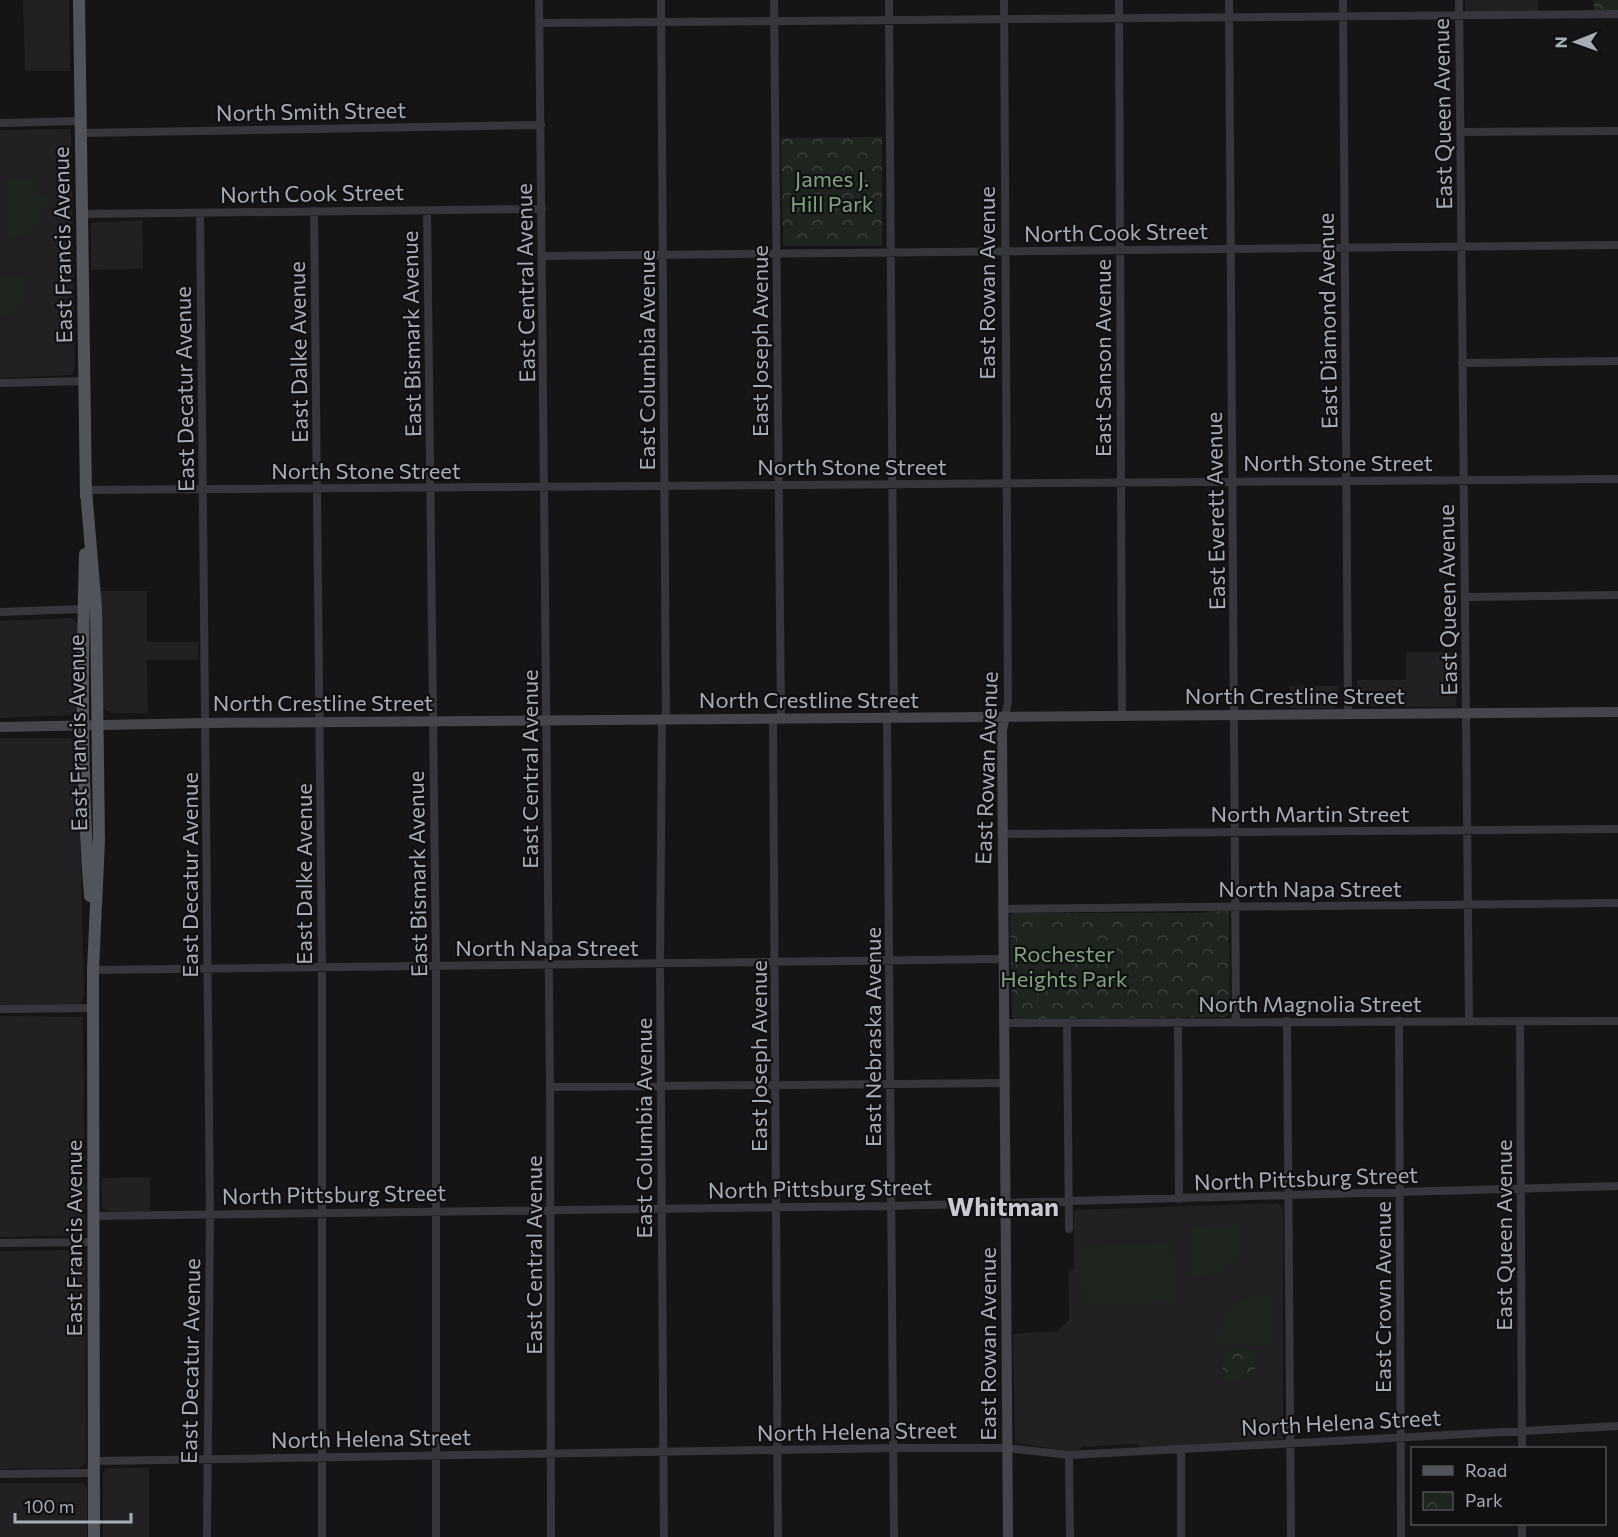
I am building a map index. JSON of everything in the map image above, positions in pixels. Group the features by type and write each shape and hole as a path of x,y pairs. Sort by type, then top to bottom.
{"main road":[{"name":"East Francis Avenue","path":"79,0 86,381 83,609 85,838 93,939"},
{"name":"East Francis Avenue","path":"86,490 96,609 99,840 93,939 94,1537"},
{"name":"North Crestline Street","path":"0,727 84,724 1618,712"},
{"name":"East Rowan Avenue","path":"1005,716 1002,730 1002,959 1008,1537"}],"street":[{"name":"East Central Avenue","path":"539,0 551,1209 551,1537"},
{"name":"East Columbia Avenue","path":"661,0 665,485 660,964 664,1537"},
{"name":"East Joseph Avenue","path":"774,0 778,484 776,963 778,1537"},
{"name":"East Nebraska Avenue","path":"889,0 892,484 890,1084 894,1537"},
{"name":"East Rowan Avenue","path":"1004,0 1008,702 1005,716"},
{"name":"East Sanson Avenue","path":"1119,0 1122,716"},
{"name":"East Everett Avenue","path":"1229,0 1236,1021"},
{"name":"East Diamond Avenue","path":"1343,0 1348,714"},
{"name":"East Queen Avenue","path":"1459,0 1469,1020"},
{"path":"540,23 1618,14"},
{"name":"North Smith Street","path":"0,123 81,127 541,125"},
{"path":"1461,132 1618,131"},
{"name":"North Cook Street","path":"82,214 542,209"},
{"name":"East Bismark Avenue","path":"428,210 436,966 436,1537"},
{"name":"East Dalke Avenue","path":"314,211 324,1212 322,1537"},
{"name":"East Decatur Avenue","path":"200,213 210,1215 207,1537"},
{"name":"North Cook Street","path":"542,256 1618,245"},
{"path":"1462,363 1618,361"},
{"path":"0,383 86,381"},
{"name":"North Stone Street","path":"86,490 1618,479"},
{"path":"1466,597 1618,595"},
{"path":"0,612 83,609"},
{"name":"North Martin Street","path":"1002,834 1618,830"},
{"name":"North Napa Street","path":"1002,909 1618,903"},
{"name":"North Napa Street","path":"93,970 1002,959"},
{"path":"0,1009 93,1008"},
{"path":"1287,1021 1291,1537"},
{"name":"East Crown Avenue","path":"1399,1021 1401,1537"},
{"name":"North Magnolia Street","path":"1003,1023 1618,1021"},
{"path":"1178,1022 1179,1199"},
{"name":"East Queen Avenue","path":"1520,1022 1522,1447"},
{"path":"1067,1023 1069,1229"},
{"path":"550,1087 1004,1083"},
{"name":"North Pittsburg Street","path":"95,1216 891,1206 1290,1197 1618,1186"},
{"path":"0,1243 94,1242"},
{"name":"North Helena Street","path":"0,1474 207,1459 894,1448 1007,1448 1069,1455 1618,1426"},
{"path":"1180,1449 1181,1537"},
{"path":"1069,1455 1070,1537"}],"shaded area":[{"path":"23,0 69,0 70,71 25,71"},
{"path":"1465,0 1538,0 1538,11 1465,11"},
{"path":"69,129 71,132 75,371 72,375 0,378 0,130"},
{"path":"142,220 143,269 91,270 91,223"},
{"path":"99,591 147,591 147,642 198,642 198,660 147,660 148,713 111,713 103,708"},
{"path":"71,618 78,624 77,710 70,715 0,718 0,621"},
{"path":"1406,652 1458,652 1456,705 1451,707 1359,706 1357,680 1406,680"},
{"path":"1289,686 1339,686 1338,704 1334,708 1289,708"},
{"path":"0,738 70,738 78,743 84,994 82,1002 78,1004 0,1005"},
{"path":"0,1016 83,1017 85,1231 83,1235 0,1237"},
{"path":"150,1177 150,1211 107,1211 102,1208 102,1178"},
{"path":"1277,1203 1283,1207 1283,1439 1142,1448 1137,1444 1082,1447 1078,1451 1015,1443 1013,1334 1057,1331 1069,1320 1068,1271 1074,1270 1074,1210"},
{"path":"79,1250 85,1258 86,1463 79,1468 0,1469 0,1251"},
{"path":"108,1468 149,1468 149,1537 103,1537 103,1473"},
{"path":"0,1483 83,1483 87,1488 87,1537 0,1537"}],"green space":[{"path":"1594,0 1618,0 1618,10 1594,10"},
{"name":"James J. Hill Park","path":"882,137 882,246 783,246 781,138"},
{"path":"36,178 36,196 48,196 44,212 29,231 7,239 6,179"},
{"path":"0,277 29,277 27,290 21,302 0,318"},
{"name":"Rochester Heights Park","path":"1216,910 1229,911 1230,1014 1226,1017 1017,1019 1012,1016 1010,916 1013,913 1200,913"},
{"path":"1080,927 1078,954 1068,972 1061,979 1051,983 1024,987 1024,931"},
{"path":"1244,1225 1241,1250 1232,1265 1215,1274 1190,1278 1189,1226"},
{"path":"1172,1242 1175,1302 1084,1305 1082,1246"},
{"path":"1272,1293 1272,1345 1216,1345 1221,1323 1233,1307 1250,1298"},
{"path":"1223,1349 1260,1349 1260,1365 1237,1381 1223,1381"}],"district":[{"name":"Whitman","path":"1003,1205"}]}
